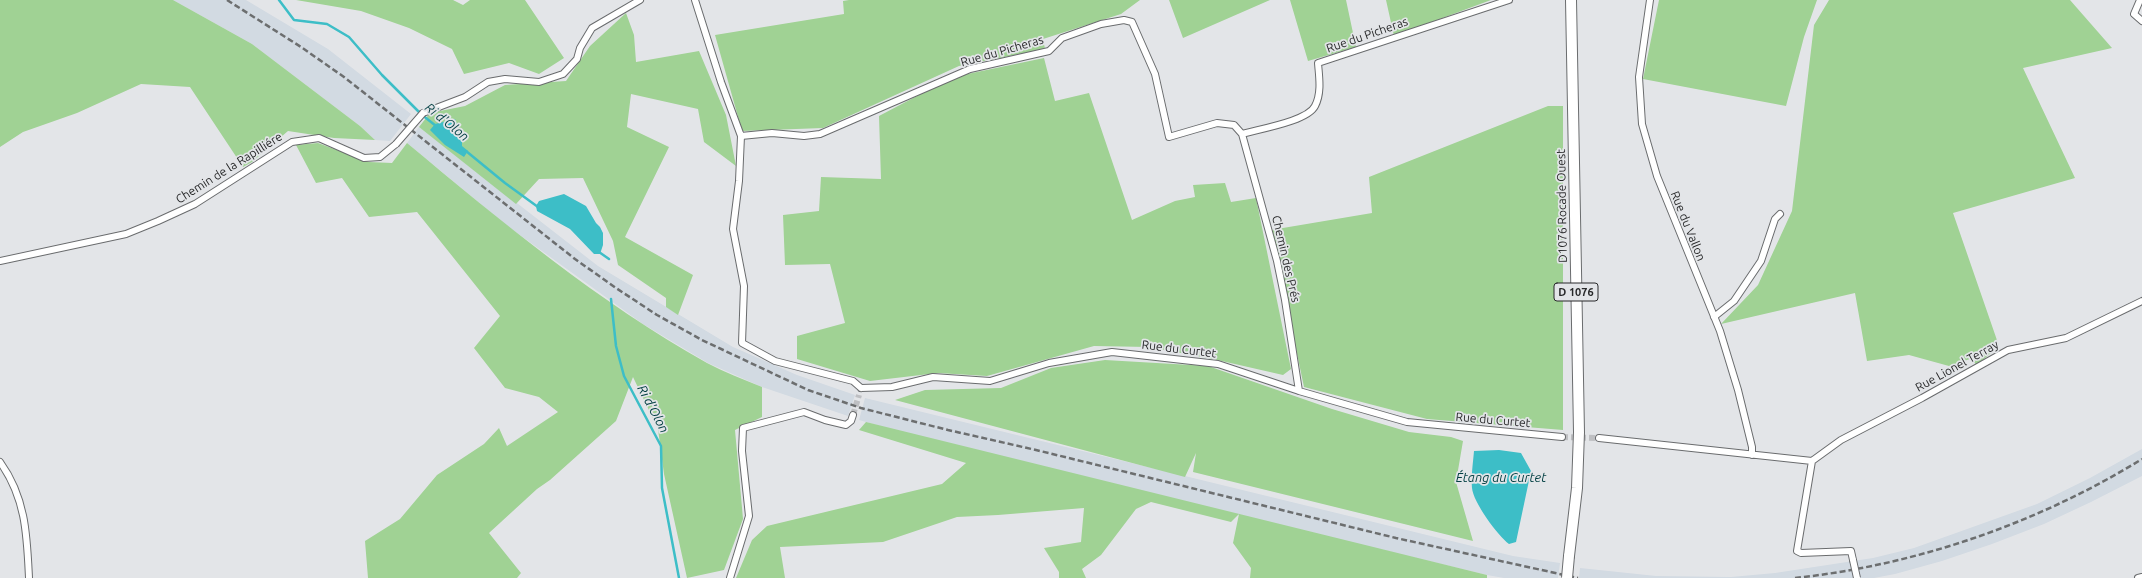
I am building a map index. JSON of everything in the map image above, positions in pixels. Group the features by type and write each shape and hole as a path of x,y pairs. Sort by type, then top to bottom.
{"main road":[{"name":"D1076 Rocade Ouest","path":"1567,578 1577,488 1579,432 1573,0"}],"street":[{"name":"Chemin de la Rapilliére","path":"0,260 126,234 151,224 195,204 292,142 319,138 364,158 380,157 396,144 422,113 465,97 488,82 505,79 538,82 563,74 577,59 580,48 592,28 640,0"},
{"path":"695,0 721,82 741,136 739,181 732,229 744,286 742,343 776,361 853,381 861,388 859,395"},
{"name":"Rue du Picheras","path":"741,136 772,133 804,136 820,134 970,69 1049,51 1062,38 1101,24 1124,20 1132,22 1155,74 1169,137 1217,123 1234,125 1242,134 1302,117 1315,106 1320,86 1318,63 1509,0"},
{"name":"Rue du Vallon","path":"1650,0 1639,77 1642,124 1657,176 1714,317 1738,390 1752,447 1752,455"},
{"path":"2140,0 2134,14 2142,21"},
{"name":"Chemin des Prés","path":"1242,134 1277,261 1299,391"},
{"path":"1714,317 1734,301 1761,261 1775,219 1780,214"},
{"name":"Rue Lionel Terray","path":"1812,461 1841,440 1922,398 2008,350 2066,338 2142,301"},
{"name":"Rue du Curtet","path":"861,388 892,387 933,377 990,381 1049,363 1112,352 1218,364 1299,391 1407,422 1562,436"},
{"path":"730,578 749,516 742,451 743,428 804,412 825,420 846,425 851,421 853,414"},
{"path":"1599,438 1812,461 1797,551 1801,553 1850,551 1857,578"},
{"path":"0,462 17,494 26,526 29,578"},
{"path":"2138,578 2142,577"}],"shaded area":[{"path":"173,0 246,0 328,49 411,114 390,141 375,140 360,126 252,44"},
{"path":"419,127 598,266 733,347 797,375 855,395 848,416 762,387 708,363 643,324 506,225 407,143"},
{"path":"865,398 1513,556 1560,563 1558,578 1504,578 1487,575 948,445 859,420"},
{"path":"2142,449 2142,476 2091,502 2044,524 1992,544 1942,561 1895,574 1874,578 1579,578 1580,568 1656,576 1731,577 1775,573 1873,558 1914,548 2037,504 2090,478"}],"green space":[{"path":"0,0 173,0 252,44 360,126 375,140 334,138 288,131 252,162 243,167 190,87 141,84 77,113 23,132 0,147"},
{"path":"296,0 453,0 463,5 470,0 525,0 564,58 539,74 509,63 464,74 452,49 409,28 361,11"},
{"path":"1140,0 1121,14 1043,39 1045,49 959,66 823,128 742,131 715,35 844,14 843,1"},
{"path":"1169,0 1270,0 1183,38"},
{"path":"1290,0 1346,0 1356,47 1308,61"},
{"path":"1386,0 1491,0 1394,36"},
{"path":"1659,0 1817,0 1804,37 1786,106 1643,79"},
{"path":"1829,0 2070,0 2112,48 2023,68 2075,178 1953,213 1999,346 1977,365 1970,359 1949,366 1909,355 1867,361 1855,293 1721,324 1758,285 1792,211 1814,25"},
{"path":"626,13 634,35 636,62 699,51 726,115 736,166 704,142 698,109 631,94 627,127 669,147 625,237 693,275 678,315 666,307 666,298 618,265 613,241 583,178 539,179 516,204 419,127 430,113 465,106 505,85 566,81 590,46"},
{"path":"1044,58 1055,101 1089,93 1132,220 1175,201 1195,197 1193,185 1225,183 1231,202 1256,198 1291,369 1283,375 1213,359 1149,347 1094,346 987,376 938,373 870,381 797,359 797,336 845,323 830,264 785,265 783,215 819,211 821,177 881,179 879,116 953,77"},
{"path":"1548,106 1563,106 1563,430 1427,419 1304,387 1271,230 1372,213 1369,177"},
{"path":"318,143 369,162 392,163 407,143 552,260 628,314 707,363 762,387 762,417 735,430 743,519 724,570 687,578 664,474 658,429 633,377 616,421 550,480 537,489 489,533 521,573 517,578 368,578 365,541 400,519 437,475 484,444 499,428 507,446 558,412 539,397 505,388 474,348 500,316 417,212 369,217 342,178 316,183 296,145"},
{"path":"1105,360 1208,366 1332,409 1409,432 1451,437 1463,441 1456,482 1473,541 1193,472 1196,453 1185,477 895,400 925,390 1001,388 1051,368"},
{"path":"866,422 1487,575 1487,578 1250,578 1251,568 1233,543 1239,514 1231,522 1151,502 1136,509 1101,555 1082,569 1086,578 1059,578 1059,572 1044,548 1081,542 1084,508 957,517 883,542 780,547 785,578 736,578 752,540 767,526 942,484 966,463 859,430"}],"water":[{"path":"455,119 462,139 462,146 468,151 464,157 445,145 430,130 435,124"},
{"path":"564,194 586,206 600,227 603,233 603,245 600,254 594,254 570,229 537,211 536,206 539,201"},
{"name":"Étang du Curtet","path":"1499,450 1521,453 1531,471 1516,542 1509,544 1499,534 1481,510 1473,494 1472,488 1474,451"}],"waterway":[{"name":"Ri d'Olon","path":"279,0 294,20 327,24 349,37 382,75 421,114 436,126"},
{"name":"Ri d'Olon","path":"466,151 505,183 538,207"},
{"name":"Ri d'Olon","path":"599,252 609,259"},
{"name":"Ri d'Olon","path":"611,299 616,346 624,376 661,446 662,488 679,578"}],"tunnel":[{"path":"853,415 859,395"},
{"path":"1562,437 1599,438"}],"railway":[{"path":"227,0 301,47 344,77 575,259 616,288 657,315 702,340 808,390 861,408 948,430 1396,538 1578,578"},
{"path":"1795,578 1841,572 1886,563 1931,552 1975,538 2061,503 2142,459"}]}
